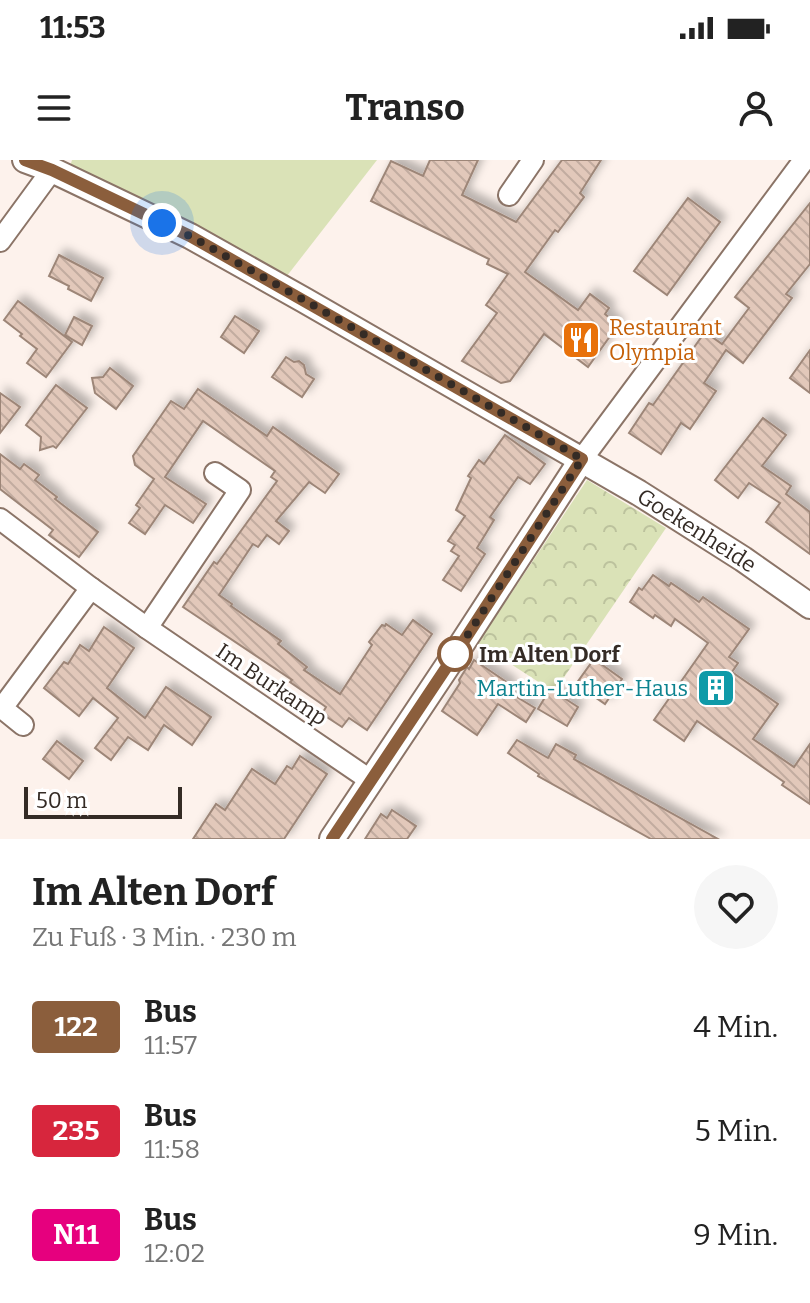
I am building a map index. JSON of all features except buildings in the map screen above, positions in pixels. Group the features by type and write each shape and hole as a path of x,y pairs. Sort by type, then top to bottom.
{"street":[{"name":"Goekenheide","path":"25,160 190,236 582,459 743,559 810,606"},
{"path":"509,195 533,160"},
{"path":"332,839 582,459 804,160"},
{"path":"0,241 52,170"},
{"path":"147,628 240,490 215,473"},
{"name":"Im Burkamp","path":"0,519 147,628 370,780"},
{"path":"23,725 2,708 91,588"}],"green space":[{"path":"72,160 377,160 276,290 68,173"},
{"path":"587,480 666,528 554,692 478,643"}],"bus line":[{"name":"122","path":"25,160 190,236 582,459 332,839"}],"place":[{"name":"Restaurant Olympia","path":"581,340"},
{"name":"Im Alten Dorf","path":"455,654"},
{"name":"Martin-Luther-Haus","path":"716,688"}],"route":[{"path":"162,223 304,300 582,459 455,654"}]}
